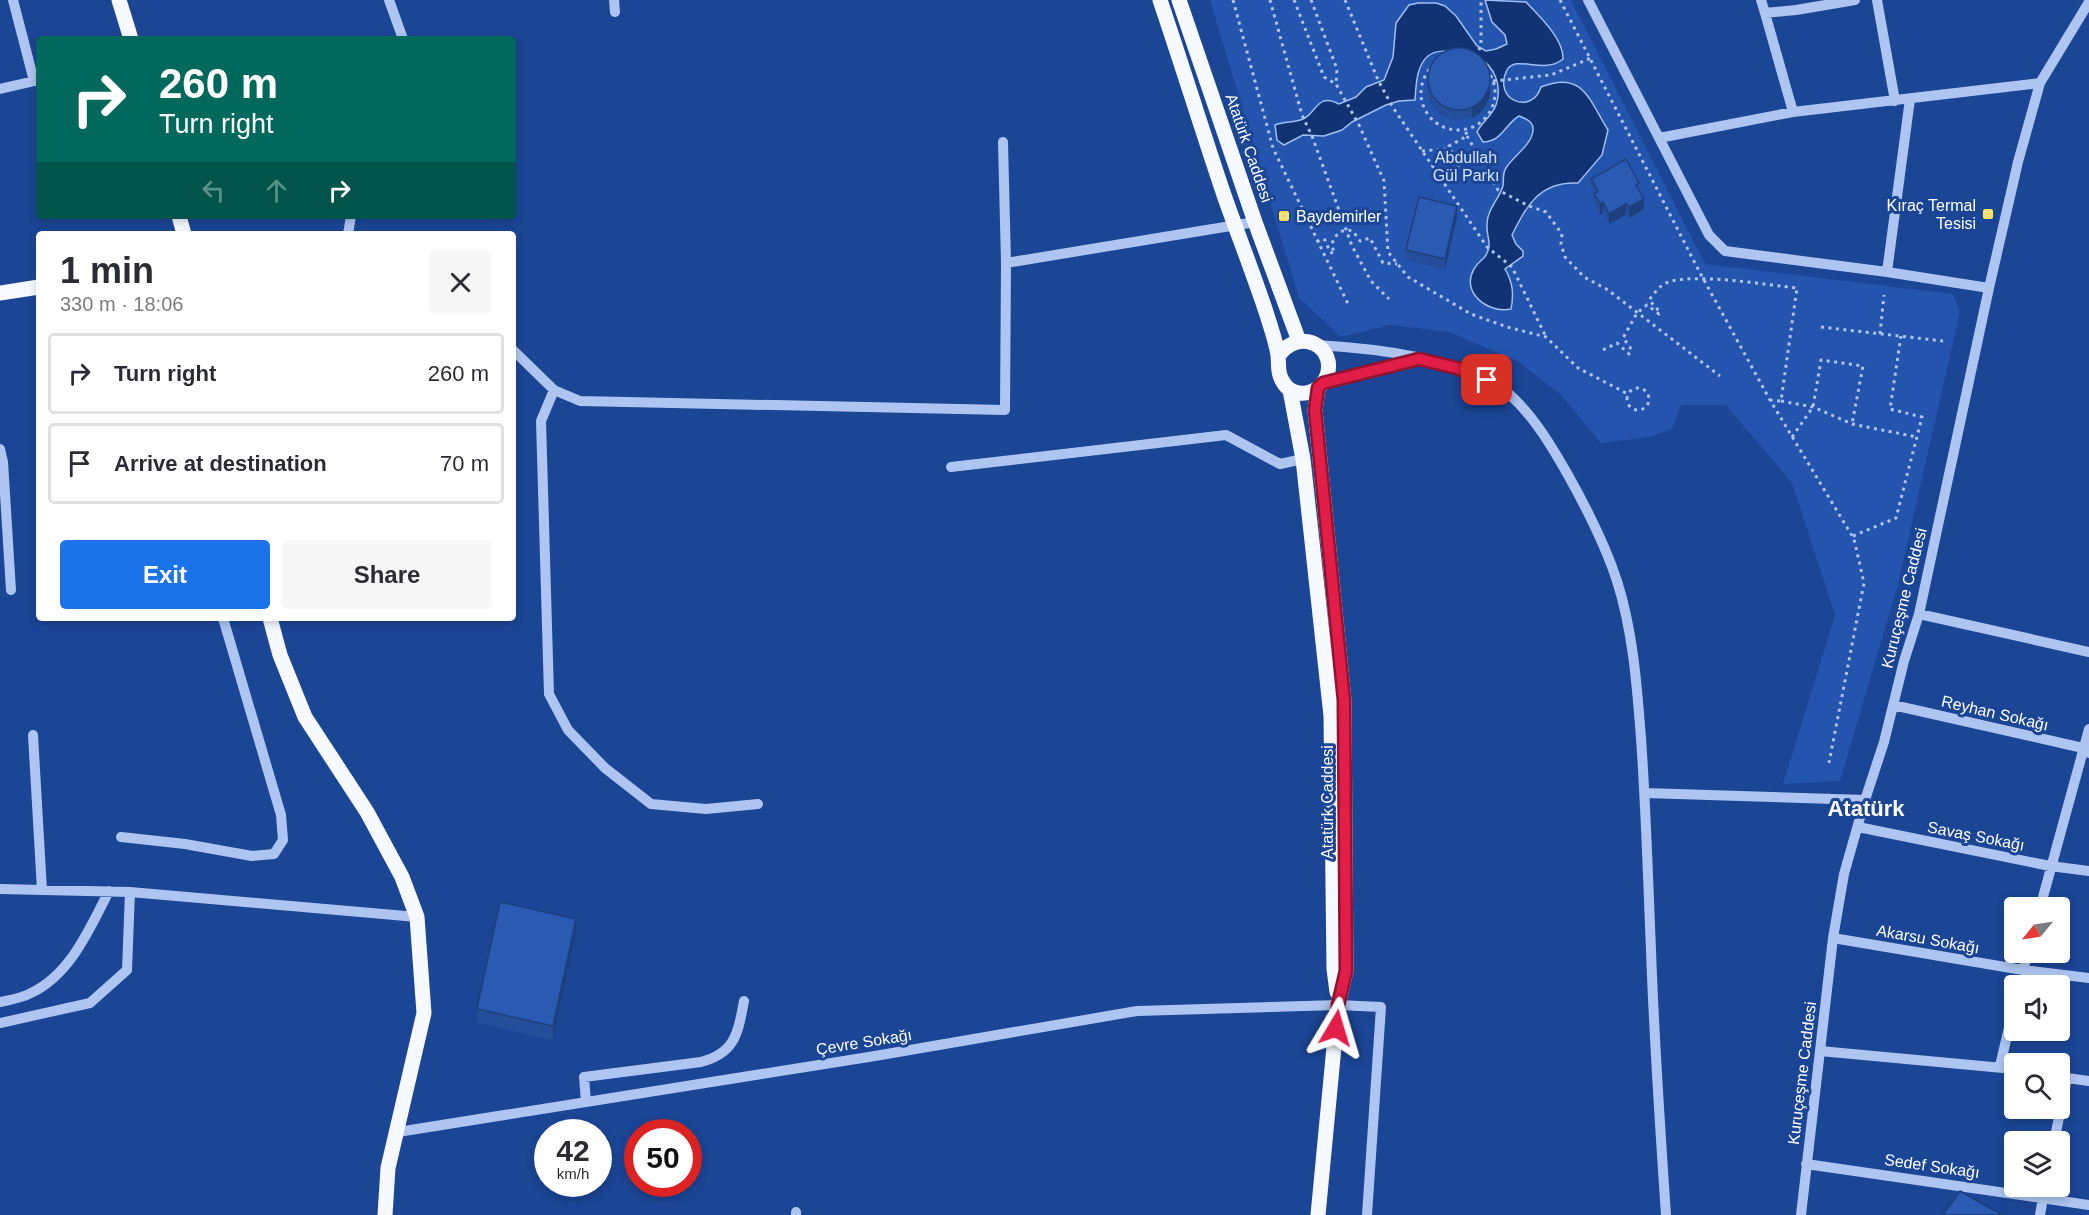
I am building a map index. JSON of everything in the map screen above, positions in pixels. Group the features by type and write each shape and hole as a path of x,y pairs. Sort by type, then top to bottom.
{"main road":[{"path":"119,0 130,36"},
{"path":"1160,0 1267,314 1278,356 1279,375 1290,390 1300,393 1310,392 1321,385 1328,371 1328,361 1324,352 1316,345 1299,341 1291,344 1278,356"},
{"name":"Atatürk Caddesi","path":"1179,0 1255,222 1299,341"},
{"path":"0,293 36,287"},
{"name":"Atatürk Caddesi","path":"1318,1215 1338,1004 1346,971 1344,700 1315,410 1321,385"},
{"path":"1290,390 1303,459 1331,716 1334,969 1338,1004"},
{"path":"271,621 280,655 305,717 367,812 402,877 417,917 424,1013 388,1168 385,1215"}],"street":[{"path":"13,0 36,77"},
{"path":"389,0 403,36"},
{"path":"614,0 615,12"},
{"path":"1588,0 1708,235 1725,251 1989,288"},
{"path":"1761,0 1793,112"},
{"path":"1766,13 1853,0"},
{"path":"1877,0 1895,101"},
{"name":"Kuruçeşme Caddesi","path":"1801,1215 1833,938 1844,874 1884,742 1919,614 1989,288 2018,162 2040,83 2089,2"},
{"path":"0,89 36,80"},
{"path":"1659,138 1793,112 2040,83"},
{"path":"1887,272 1910,99"},
{"path":"516,353 554,390 580,401 1005,410 1006,263 1003,142"},
{"path":"1006,263 1255,222"},
{"path":"1316,345 1398,352 1457,368 1487,380 1509,393 1530,416 1555,453 1583,501 1609,558 1618,584 1629,631 1638,694 1645,794 1654,1033 1666,1215"},
{"path":"1321,385 1419,359"},
{"path":"554,390 541,421 549,694 568,730 605,768 651,804 706,809 758,804"},
{"path":"951,467 1226,435 1280,464 1303,459"},
{"path":"0,449 3,462 11,590"},
{"path":"1919,614 2089,652"},
{"path":"121,837 185,844 252,856 274,854 283,840 281,815 224,621"},
{"name":"Reyhan Sokağı","path":"1893,705 2086,751"},
{"path":"2043,897 2086,751 2089,729"},
{"path":"33,735 42,890"},
{"path":"1645,794 1865,800"},
{"name":"Savaş Sokağı","path":"1858,827 2089,872"},
{"path":"0,889 130,892 417,917"},
{"path":"0,1002 30,994 52,980 86,935 109,891"},
{"path":"0,1023 90,1003 127,970 130,892"},
{"name":"Akarsu Sokağı","path":"1833,938 2023,970 2089,978"},
{"path":"2022,975 2025,963"},
{"path":"586,1102 584,1077 701,1062 716,1056 731,1045 737,1035 744,1001"},
{"name":"Çevre Sokağı","path":"398,1132 875,1056 1137,1011 1338,1004 1381,1007 1367,1215"},
{"path":"2000,1066 2006,1041"},
{"path":"1820,1051 2004,1067"},
{"path":"2070,1079 2089,1081"},
{"name":"Sedef Sokağı","path":"1806,1164 2004,1187"},
{"path":"2040,1215 2043,1197"},
{"name":"Sedef Sokağı","path":"2061,1197 2089,1205"}],"path":[{"path":"1233,0 1273,148 1349,306"},
{"path":"1270,0 1302,115 1347,230 1362,267 1371,281 1389,299"},
{"path":"1294,0 1324,77 1336,84 1359,125 1384,181 1388,252 1408,277 1471,314 1507,327 1546,337"},
{"path":"1311,0 1337,69 1336,84"},
{"path":"1345,0 1378,80 1392,106 1487,247 1512,267 1546,337 1578,368 1628,394"},
{"path":"1475,60 1481,45 1481,0"},
{"path":"1560,0 1703,278 1770,400 1853,536 1864,583 1830,763"},
{"path":"1461,55 1475,60 1484,66 1493,81 1494,102 1489,114 1481,122 1465,129 1447,129 1437,124 1428,116 1422,105 1420,93 1427,71 1436,62 1448,56 1461,55"},
{"path":"1493,81 1551,75 1591,58"},
{"path":"1465,129 1498,190 1546,212 1562,234 1561,244 1565,257 1584,277 1608,290 1720,376"},
{"path":"1422,151 1445,149 1458,170 1460,169 1449,146 1467,136"},
{"path":"1317,242 1321,238 1325,240 1330,252 1334,254 1332,244 1339,232 1353,231 1360,241 1370,238 1383,263 1397,264"},
{"path":"1603,350 1617,343 1625,353 1629,354 1630,347 1623,338 1637,313 1647,306 1659,314 1660,312 1649,300 1662,284 1675,279 1703,278 1797,288 1781,401"},
{"path":"1880,334 1884,295"},
{"path":"1821,327 1943,341"},
{"path":"1853,536 1896,518 1917,438 1922,417 1890,408 1901,336"},
{"path":"1792,437 1813,407 1821,360 1863,366 1852,424"},
{"path":"1634,388 1641,388 1647,392 1648,403 1643,409 1633,409 1627,403 1628,394 1634,388"},
{"path":"1770,400 1813,407 1852,424 1917,438"}],"green space":[{"name":"Abdullah Gül Parkı","path":"1210,0 1571,0 1705,264 1953,294 1960,312 1897,588 1840,781 1783,784 1835,615 1792,483 1726,405 1681,405 1672,429 1650,437 1601,443 1561,395 1519,362 1449,332 1391,325 1341,337 1299,298"}],"shaded area":[{"path":"1485,0 1526,2 1550,28 1562,51 1563,59 1556,63 1511,66 1507,70 1504,81 1509,96 1515,101 1530,101 1541,87 1567,82 1576,85 1590,99 1608,130 1602,155 1578,183 1565,183 1544,191 1536,197 1523,214 1512,235 1516,244 1523,251 1523,256 1505,269 1511,284 1512,298 1511,309 1503,310 1486,305 1479,300 1471,286 1471,278 1474,269 1488,252 1488,219 1503,186 1505,170 1529,141 1533,128 1529,121 1519,116 1495,139 1483,142 1477,132 1490,116 1498,98 1498,85 1489,66 1476,57 1439,51 1428,56 1421,65 1416,83 1415,100 1386,105 1352,122 1342,130 1324,136 1303,135 1284,145 1277,140 1275,125 1303,119 1321,102 1332,101 1339,104 1356,97 1366,87 1384,80 1393,57 1396,23 1409,5 1436,3 1445,6 1456,16 1477,46 1486,51 1507,44 1505,35 1492,22"}],"building":[{"path":"1453,48 1465,48 1481,57 1488,67 1490,79 1488,91 1481,101 1465,110 1453,110 1442,105 1433,96 1428,85 1428,73 1433,62 1442,53"},
{"path":"1626,159 1639,183 1636,185 1644,199 1629,207 1626,204 1609,214 1603,202 1600,204 1594,194 1598,191 1591,179"},
{"path":"1419,197 1457,206 1445,259 1406,250"},
{"path":"500,902 576,919 553,1026 477,1009"},
{"path":"1960,1191 2002,1215 1943,1215"}],"place":[{"name":"Kıraç Termal Tesisi","path":"1988,214"},
{"name":"Baydemirler","path":"1284,216"}],"district":[{"name":"Atatürk","path":"1866,808"}],"route":[{"path":"1336,1028 1338,1005 1346,971 1344,700 1315,410 1318,388 1323,383 1419,359 1457,368 1487,380"}]}
